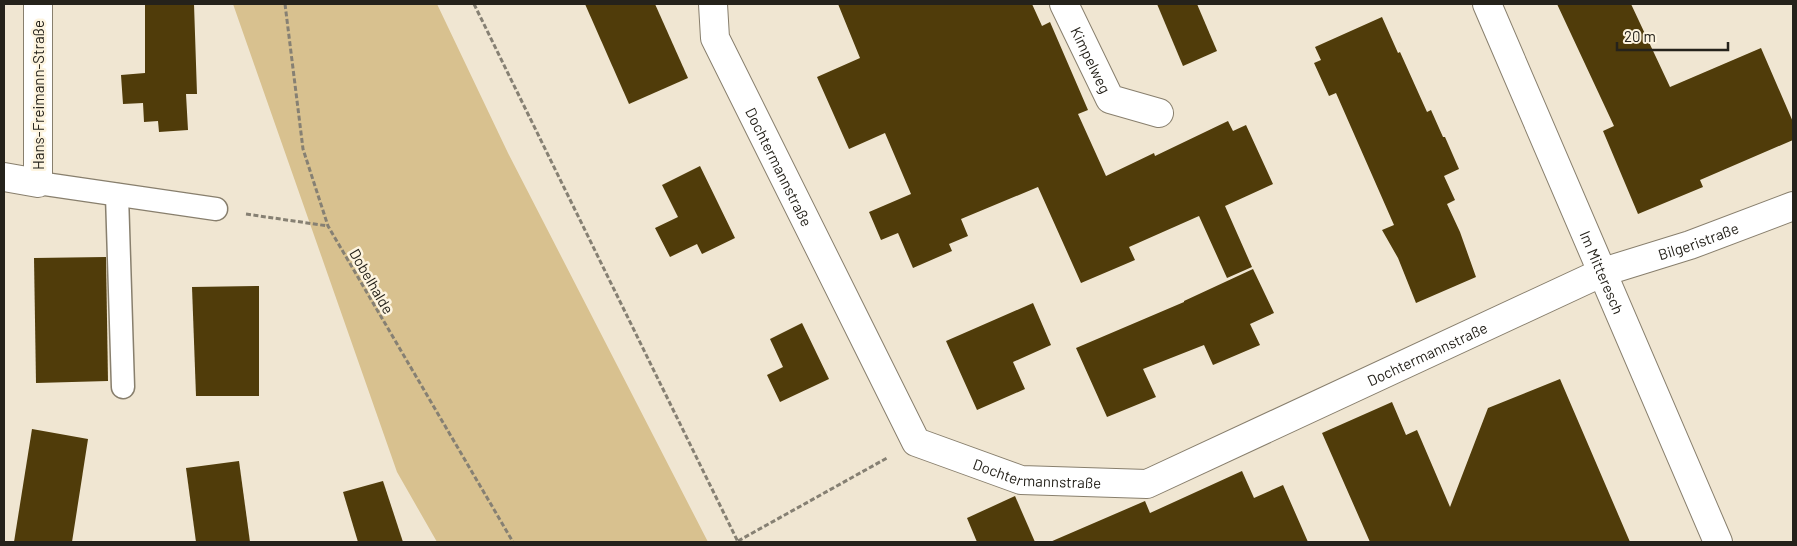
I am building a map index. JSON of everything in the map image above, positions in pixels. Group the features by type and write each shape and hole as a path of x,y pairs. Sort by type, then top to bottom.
{"street":[{"name":"Hans-Freimann-Straße","path":"4,177 38,182 38,4"},
{"name":"Dochtermannstraße","path":"713,4 715,38 916,442 1021,480 1147,484 1603,272"},
{"name":"Kimpelweg","path":"1064,4 1110,99 1159,113"},
{"name":"Im Mitteresch","path":"1487,4 1718,542"},
{"name":"Bilgeristraße","path":"1603,272 1690,246 1793,206"}],"lane":[{"path":"38,182 216,210"},
{"path":"117,195 123,387"}],"path":[{"name":"Dobelhalde","path":"284,4 303,149 328,226 513,542"},
{"path":"474,4 738,542 916,442"},
{"path":"216,210 328,226"}],"shaded area":[{"path":"233,4 437,4 508,153 708,542 437,542 397,472"}],"building":[{"path":"145,4 194,4 197,94 186,94 188,130 159,132 158,121 144,122 143,103 123,104 121,75 145,73"},
{"path":"585,4 655,4 688,78 629,104"},
{"path":"838,4 1032,4 1042,26 1050,22 1088,110 1078,114 1106,176 1154,153 1155,156 1228,121 1233,131 1246,125 1273,184 1225,206 1252,267 1227,278 1199,216 1129,247 1135,260 1081,283 1038,187 961,219 968,236 949,244 952,251 913,268 898,233 881,240 869,212 911,194 885,133 849,149 817,77 860,58"},
{"path":"1157,4 1197,4 1217,51 1183,66"},
{"path":"1557,4 1631,4 1670,87 1761,48 1793,122 1793,140 1700,180 1703,187 1638,214 1603,131 1614,126"},
{"path":"1382,17 1427,112 1431,110 1459,169 1444,176 1455,200 1447,204 1460,232 1476,277 1416,303 1398,258 1382,230 1394,225 1336,93 1329,96 1314,63 1321,60 1315,47"},
{"path":"700,166 735,238 702,254 697,244 670,257 655,228 678,217 662,185"},
{"path":"106,257 108,381 36,383 34,258"},
{"path":"1253,269 1274,313 1250,324 1260,345 1213,365 1204,345 1143,369 1156,397 1107,417 1076,348 1184,302"},
{"path":"259,286 259,396 196,396 192,287"},
{"path":"1033,303 1051,345 1013,362 1025,389 977,410 946,341"},
{"path":"802,323 829,379 780,402 767,375 783,367 770,339"},
{"path":"1560,379 1630,542 1370,542 1322,433 1392,402 1406,435 1417,430 1450,507 1488,408"},
{"path":"32,429 88,439 72,542 14,542"},
{"path":"239,461 250,542 196,542 186,468"},
{"path":"1242,471 1254,498 1283,485 1308,542 1050,542 1145,501 1150,513"},
{"path":"383,481 403,542 358,542 343,492"},
{"path":"1015,496 1035,542 977,542 967,518"}]}
